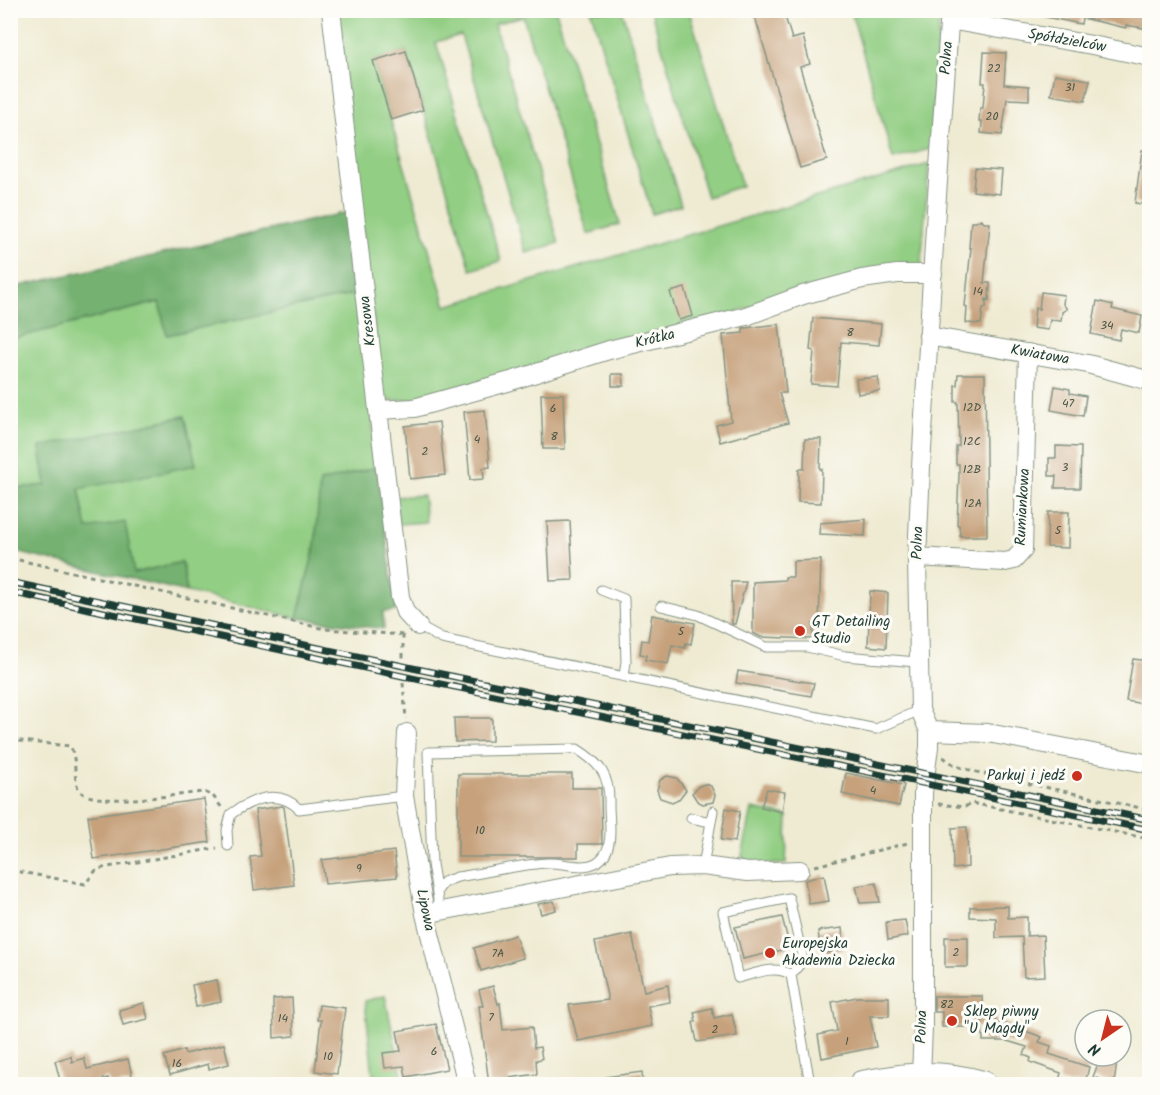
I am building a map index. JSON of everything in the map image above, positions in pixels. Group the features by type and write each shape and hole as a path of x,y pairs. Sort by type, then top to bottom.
{"street":[{"name":"Kresowa","path":"331,10 379,410 389,522 400,597 410,631"},
{"name":"Spółdzielców","path":"950,15 1149,57"},
{"name":"Polna","path":"921,1075 923,793 929,739 920,710 917,557 928,336 950,15"},
{"name":"Krótka","path":"379,410 414,408 609,350 746,316 803,295 862,279 897,274 933,274"},
{"name":"Kwiatowa","path":"928,336 1088,364 1149,381"},
{"name":"Rumiankowa","path":"917,557 1005,562 1014,560 1023,550 1028,353"},
{"name":"Lipowa","path":"407,733 404,796 467,1084"},
{"path":"929,739 988,733 1149,764"},
{"path":"431,913 670,867 703,866 748,872 800,870"},
{"path":"862,1084 921,1075 945,1076 983,1084"}],"lane":[{"path":"601,590 624,599 626,662 624,676"},
{"path":"661,606 698,615 766,646 807,648 845,656 918,662"},
{"path":"410,631 876,729 920,710"},
{"path":"431,913 437,891 444,882 457,877 549,862 585,866 602,858 609,844 609,789 608,780 600,768 591,757 577,749 428,752 432,864 437,891"},
{"path":"228,846 227,830 231,814 243,805 268,797 283,797 299,809 404,796"},
{"path":"703,866 713,811"},
{"path":"691,818 711,822"},
{"path":"791,975 776,969 738,978 723,912 789,898 803,960 791,975 810,1084"}],"path":[{"path":"10,558 325,629 410,631 403,659"},
{"path":"403,683 407,733"},
{"path":"929,739 956,766 1034,786 1149,810"},
{"path":"10,740 70,746 73,752 78,788 82,794 100,799 120,799 204,792 213,796 220,808 231,814"},
{"path":"930,804 953,804 965,807 971,803 1149,839"},
{"path":"800,870 915,841"},
{"path":"10,870 85,884 97,869 228,846"}],"green space":[{"path":"337,11 556,11 620,224 588,234 523,16 494,24 559,243 526,253 461,35 436,42 501,261 471,270 406,51 373,61 446,306 929,164 921,267 765,304 416,399 387,401 382,394"},
{"path":"591,11 622,11 681,205 652,214"},
{"path":"651,11 689,11 742,186 707,197"},
{"path":"851,11 940,11 930,149 893,159"},
{"path":"349,212 360,293 167,335 159,302 11,339 10,288"},
{"path":"360,293 377,467 320,482 315,547 297,618 187,592 182,562 134,573 87,529 79,488 195,465 40,448 46,485 11,489 10,339 159,302 167,335"},
{"path":"185,416 196,465 79,489 87,529 125,522 134,573 182,562 187,592 11,551 11,489 46,485 40,447"},
{"path":"377,467 396,611 383,612 384,629 297,618 315,547 320,482"},
{"path":"423,495 426,522 398,524 395,497"},
{"path":"752,809 788,816 786,864 749,864 742,856"},
{"path":"385,996 403,1080 425,1084 374,1084 365,1001"}],"building":[{"path":"753,10 783,10 792,39 803,36 810,64 800,67 827,160 800,168"},
{"path":"1046,10 1149,10 1149,29 1126,25 1126,28 1082,18 1081,24 1045,17"},
{"path":"406,51 423,110 391,120 373,61"},
{"path":"984,52 1006,53 1004,84 1029,86 1029,100 1007,99 1002,135 981,133 982,122 979,122 980,108 983,108 985,83 982,83"},
{"path":"1055,74 1090,80 1085,101 1051,95"},
{"path":"1142,150 1149,150 1149,205 1135,203"},
{"path":"975,168 1002,170 1000,194 973,191"},
{"path":"981,219 984,223 990,223 984,283 990,283 989,300 986,299 986,308 983,308 981,324 966,323 967,307 965,306 971,248 969,248 971,222"},
{"path":"685,288 693,316 679,320 670,292"},
{"path":"1041,292 1064,295 1063,304 1067,309 1062,312 1061,321 1050,320 1048,330 1033,328 1035,308 1039,309"},
{"path":"1097,301 1113,305 1112,309 1142,316 1139,333 1121,329 1119,340 1091,334"},
{"path":"813,318 881,324 879,345 841,342 837,386 811,384 814,351 810,350"},
{"path":"779,324 786,393 779,393 788,423 720,442 716,425 731,421 723,335 743,333 743,328"},
{"path":"612,374 623,374 624,386 612,386"},
{"path":"958,374 985,374 987,536 960,536 959,525 957,525 959,464 956,464 956,446 959,446 958,402 955,402 955,385 957,385"},
{"path":"878,377 880,391 858,394 856,379"},
{"path":"1055,386 1070,389 1070,393 1086,396 1083,416 1051,410"},
{"path":"541,394 563,394 565,449 543,449"},
{"path":"485,410 490,467 483,468 484,479 470,480 464,412"},
{"path":"439,422 445,475 410,479 405,426"},
{"path":"805,439 821,439 821,503 798,502 799,469 804,469"},
{"path":"1056,446 1081,447 1080,488 1055,488 1056,476 1049,476 1049,458 1056,458"},
{"path":"1048,512 1069,512 1068,548 1047,547"},
{"path":"866,519 865,536 819,534 820,523"},
{"path":"570,521 573,580 550,581 547,522"},
{"path":"821,560 819,624 813,624 813,639 761,637 753,633 753,582 785,580 785,577 793,577 793,561"},
{"path":"731,582 746,582 735,624 732,624"},
{"path":"870,591 888,593 886,648 868,646"},
{"path":"652,615 695,623 691,644 686,643 685,648 672,645 668,664 645,660 646,655 640,654 642,640 648,641"},
{"path":"1133,659 1149,661 1149,705 1126,701"},
{"path":"738,671 814,683 811,696 736,683"},
{"path":"454,718 492,718 492,741 455,742"},
{"path":"846,773 904,785 899,806 842,794"},
{"path":"458,774 572,774 572,788 601,788 602,844 578,844 578,857 458,857"},
{"path":"667,776 677,778 686,790 679,799 672,802 660,798 657,790 660,780"},
{"path":"705,784 711,786 715,795 713,802 703,804 697,801 692,793"},
{"path":"767,789 785,792 782,812 761,807"},
{"path":"204,799 210,842 94,859 88,816"},
{"path":"284,807 294,885 254,890 250,857 261,856 255,810"},
{"path":"726,808 740,811 735,842 721,840"},
{"path":"967,827 968,867 953,869 952,828"},
{"path":"394,851 397,877 325,884 322,860"},
{"path":"824,875 829,901 809,904 805,880"},
{"path":"876,883 880,902 860,903 856,886"},
{"path":"554,901 556,910 541,914 538,904"},
{"path":"1008,906 1008,918 1027,917 1027,936 1043,935 1045,976 1024,977 1022,937 996,938 996,918 970,917 970,907"},
{"path":"782,917 790,948 743,959 735,927"},
{"path":"905,920 908,936 888,940 886,922"},
{"path":"842,928 844,949 821,954 818,931"},
{"path":"632,934 644,991 668,985 670,1002 648,1006 652,1026 578,1041 569,1005 608,1000 595,942"},
{"path":"515,935 523,958 481,971 474,948"},
{"path":"945,937 968,937 968,967 945,967"},
{"path":"217,980 221,1002 196,1007 192,985"},
{"path":"493,986 498,1004 500,1003 503,1030 532,1027 534,1048 540,1047 542,1059 536,1060 537,1074 509,1078 510,1084 489,1084 479,1006 483,1006 479,990"},
{"path":"934,996 982,996 982,1027 942,1027 942,1012 934,1012"},
{"path":"857,997 889,997 889,1016 870,1016 876,1047 822,1058 818,1035 837,1031 832,1002"},
{"path":"292,998 294,1036 274,1038 273,999"},
{"path":"144,1003 148,1019 123,1025 119,1010"},
{"path":"319,1005 345,1008 337,1074 315,1071 321,1020 317,1020"},
{"path":"712,1008 714,1018 732,1014 737,1036 697,1042 693,1022 696,1022 694,1012"},
{"path":"982,1017 995,1017 996,1024 1006,1024 1042,1037 1039,1042 1051,1046 1049,1054 1073,1062 1073,1068 1089,1068 1085,1084 1059,1081 1061,1073 1030,1062 1031,1058 1024,1055 1027,1047 1007,1041 983,1041"},
{"path":"436,1024 447,1069 406,1077 404,1066 385,1068 383,1053 401,1051 397,1031"},
{"path":"224,1044 229,1064 209,1069 208,1064 170,1075 164,1056 184,1050 185,1054"},
{"path":"71,1056 72,1062 84,1058 87,1069 128,1059 134,1084 110,1084 108,1078 86,1084 61,1084 55,1061"},
{"path":"1096,1068 1116,1068 1114,1084 1093,1077"},
{"path":"642,1072 643,1084 607,1084 606,1077"}],"railway":[{"path":"10,582 422,670 1150,820"},
{"path":"10,592 421,680 1150,830"}],"place":[{"name":"GT Detailing Studio","path":"800,631"},
{"name":"Parkuj i jedź","path":"1077,776"},
{"name":"Europejska Akademia Dziecka","path":"770,953"},
{"name":"Sklep piwny \"U Magdy\"","path":"952,1021"}]}
